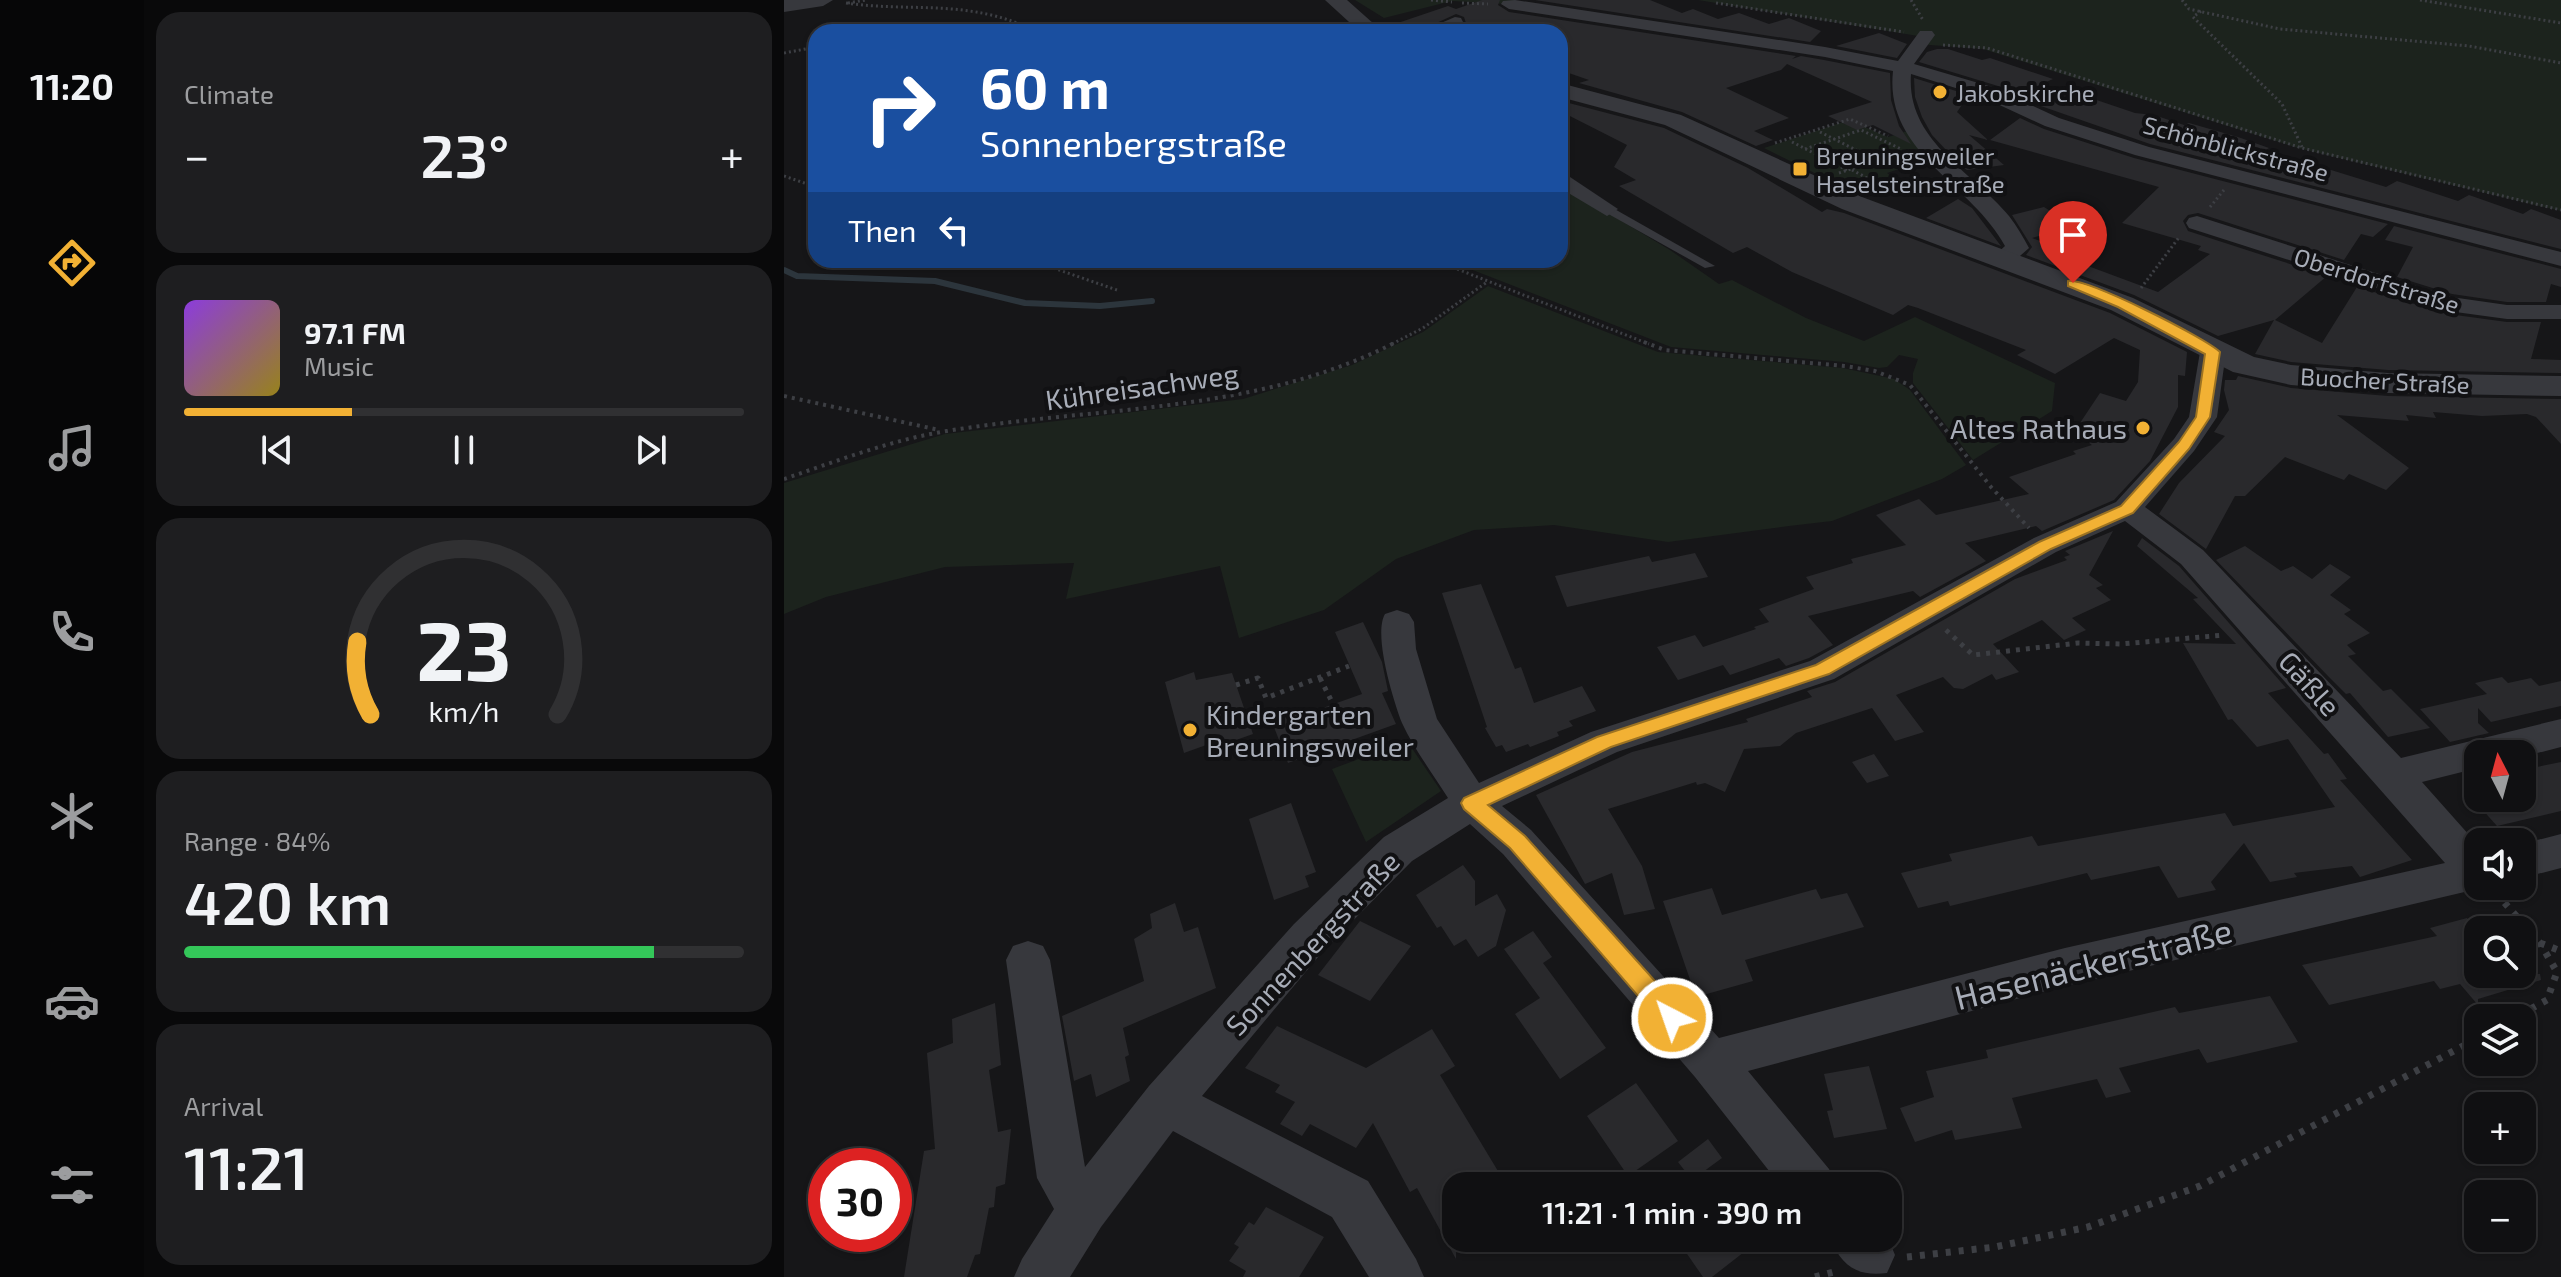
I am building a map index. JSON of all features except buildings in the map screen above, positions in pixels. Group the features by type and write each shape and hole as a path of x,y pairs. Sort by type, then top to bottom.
{"street":[{"path":"784,6 823,0"},
{"name":"Schönblickstraße","path":"1509,4 1904,67 1957,81 2052,122 2142,151 2561,259"},
{"path":"1342,6 1363,24"},
{"path":"1450,24 1455,22"},
{"path":"1924,40 1904,67 1902,91 1907,115 1933,155 2000,220 2017,248 2004,258"},
{"name":"Buocher Straße","path":"1568,92 1673,120 1852,203 2122,304 2244,365 2291,375 2388,383 2561,386"},
{"path":"1568,184 1607,209"},
{"name":"Oberdorfstraße","path":"2197,223 2448,304 2507,312 2561,312"},
{"name":"Sonnenbergstraße","path":"1040,1277 1083,1209 1166,1102 1309,937 1398,849 1472,803 1604,742 1822,670 2045,545 2127,509 2184,445 2203,417 2213,352"},
{"name":"Gäßle","path":"2127,509 2160,530 2192,557 2393,775 2464,857"},
{"path":"1397,622 1399,649 1420,722 1472,803 1517,842 1711,1062 1801,1172"},
{"path":"2533,740 2561,733"},
{"path":"2393,775 2464,757"},
{"path":"2536,857 2561,851"},
{"name":"Hasenäckerstraße","path":"1711,1062 2065,967 2464,876"},
{"path":"1028,960 1062,1178 1083,1209"},
{"path":"1166,1102 1350,1199 1398,1277"}],"lane":[{"path":"1607,209 1709,266"}],"path":[{"path":"866,0 846,3 930,1"},
{"path":"1431,0 1509,4"},
{"path":"1719,0 1716,3 1924,40 1975,46 2038,62 2302,148 2561,210"},
{"path":"2182,0 2189,9 2280,29 2469,46 2561,63"},
{"path":"2420,0 2561,23"},
{"path":"2201,11 2193,17 2282,104 2302,148"},
{"path":"1007,13 1020,24"},
{"path":"784,53 808,48"},
{"path":"1777,143 1850,119 1888,136 1879,139"},
{"path":"1805,149 1861,130 1904,151 1933,155"},
{"path":"1820,132 1877,160"},
{"path":"1792,142 1886,188"},
{"path":"1850,169 1904,151"},
{"path":"784,176 808,184"},
{"path":"1053,268 1117,290"},
{"path":"1453,268 1665,350 1845,366 1896,377 1910,385 1991,487 2045,545"},
{"name":"Kühreisachweg","path":"784,479 851,456 944,431 1242,395 1350,362 1387,346 1422,328 1487,282"},
{"path":"784,396 944,431"},
{"path":"1927,613 1973,655 2065,644 2121,644 2202,635"},
{"path":"1236,685 1258,678 1266,698 1349,666"},
{"path":"1320,678 1333,704"},
{"path":"2502,900 2540,943 2557,972 2547,1000 2536,1006"},
{"path":"2540,943 2561,951"},
{"path":"1872,1252 1886,1259 1942,1255 1995,1247 2102,1222 2200,1186 2464,1045"}],"shaded area":[{"path":"1355,0 1517,0 1507,4 1452,1 1384,18"},
{"path":"1698,0 2561,0 2561,211 2298,148 1983,49 1917,44 1918,36"},
{"path":"1849,120 1888,137 1907,131 1929,159 1887,173 1895,179 1861,196 1764,148"},
{"path":"1568,189 1670,250 1719,284 1732,280 1806,318 1864,341 1915,317 2055,383 2052,411 1973,460 1913,383 1918,359 1899,355 1887,367 1879,368 1844,362 1671,347 1468,268 1568,268"},
{"path":"1488,286 1658,352 1843,368 1894,379 1910,390 1966,465 1942,479 1832,521 1668,542 1554,525 1474,530 1396,559 1324,610 1239,638 1220,566 1066,599 1074,563 945,567 826,597 784,614 784,483 945,434 1243,399 1352,365 1423,332"},
{"path":"1407,741 1441,791 1366,842 1332,769"}],"waterway":[{"path":"784,270 797,276 935,281 1025,303 1100,306 1152,301"}],"place":[{"name":"Jakobskirche","path":"1940,92"},
{"name":"Breuningsweiler Haselsteinstraße","path":"1800,169"},
{"name":"Altes Rathaus","path":"2143,428"},
{"name":"Kindergarten Breuningsweiler","path":"1190,730"}],"route":[{"path":"1672,1018 1517,842 1472,803 1604,742 1822,670 2045,545 2127,509 2184,445 2203,417 2213,352 2122,304 2073,283"}]}
